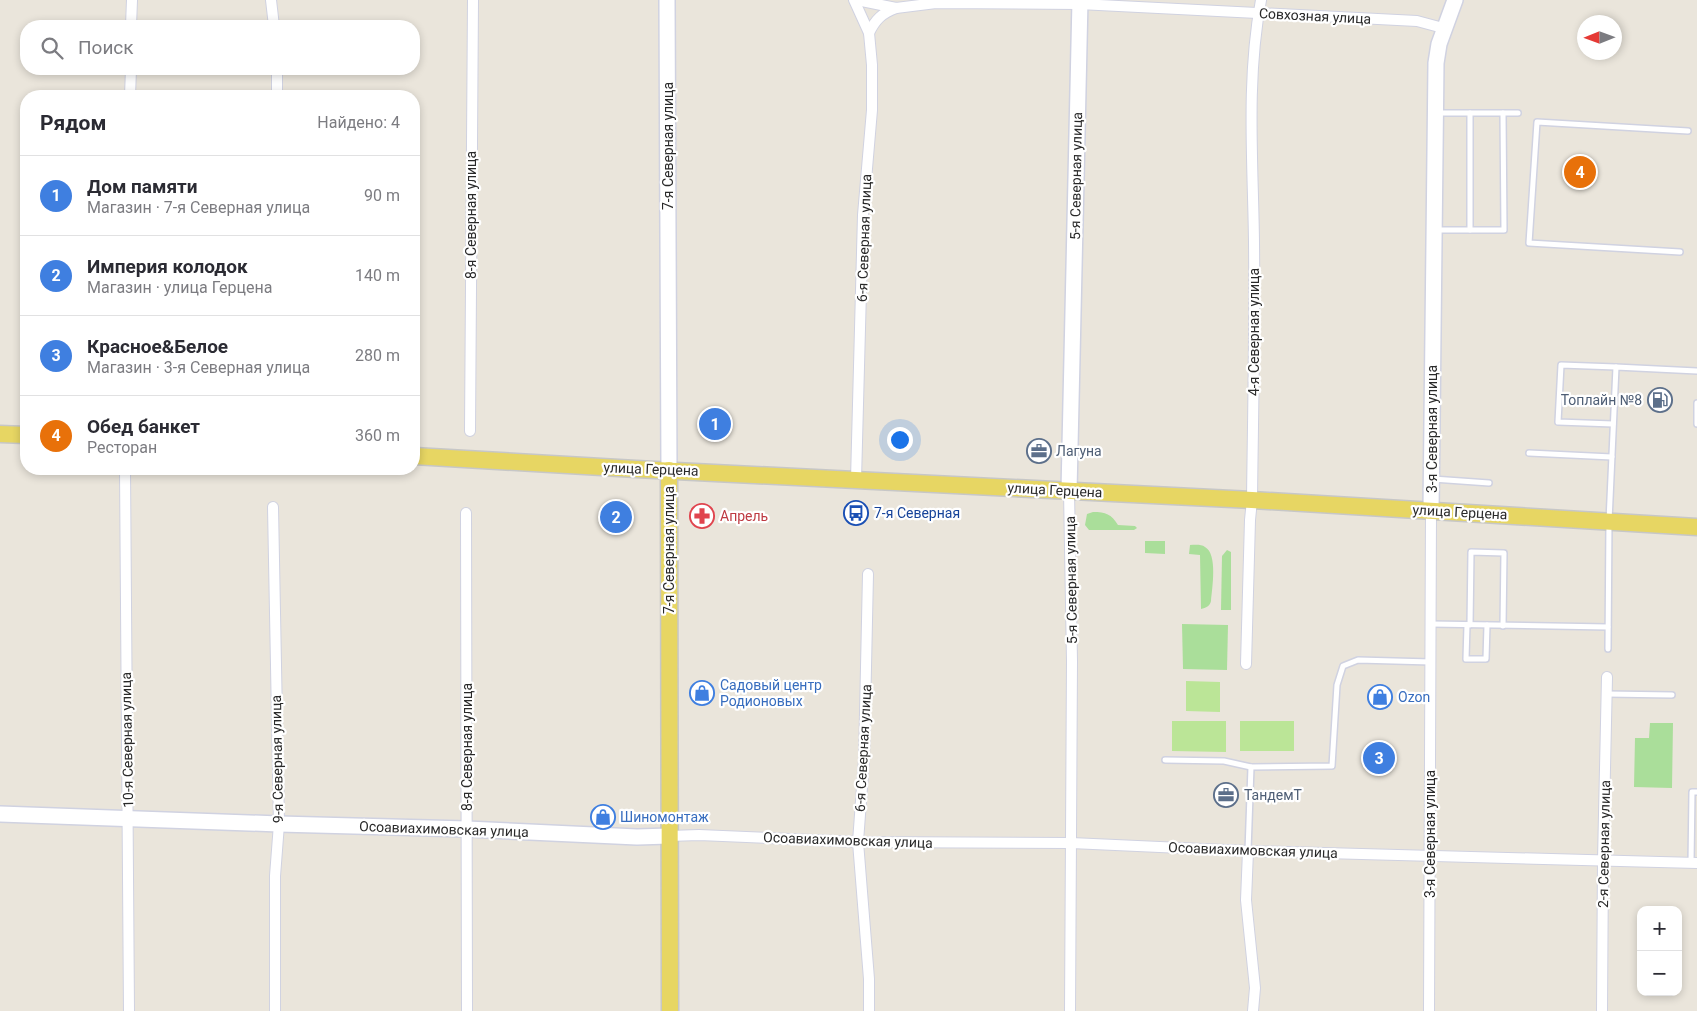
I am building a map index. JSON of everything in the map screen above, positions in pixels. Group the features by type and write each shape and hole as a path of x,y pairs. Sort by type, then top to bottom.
{"main road":[{"path":"0,434 20,435"},
{"name":"улица Герцена","path":"420,456 1252,500 1697,527"},
{"name":"7-я Северная улица","path":"669,470 670,1011"}],"street":[{"path":"131,20 132,0"},
{"path":"272,0 274,20"},
{"name":"8-я Северная улица","path":"470,431 473,0"},
{"name":"7-я Северная улица","path":"667,0 669,470"},
{"name":"Совхозная улица","path":"855,0 896,8 936,3 1080,2 1417,21 1444,28"},
{"name":"6-я Северная улица","path":"855,0 869,33 872,65 872,110 863,215 856,480"},
{"name":"4-я Северная улица","path":"1246,664 1252,500 1254,244 1252,74 1261,0"},
{"name":"3-я Северная улица","path":"1429,1011 1436,63 1439,44 1455,0"},
{"name":"5-я Северная улица","path":"1070,1011 1072,661 1069,491 1080,2"},
{"path":"869,33 879,17 887,11 896,8"},
{"path":"130,90 131,75"},
{"path":"277,75 277,90"},
{"name":"10-я Северная улица","path":"125,475 129,1011"},
{"name":"9-я Северная улица","path":"273,507 279,824 276,876 275,1011"},
{"name":"8-я Северная улица","path":"466,514 467,1011"},
{"name":"6-я Северная улица","path":"868,574 864,760 858,842 870,1011"},
{"name":"2-я Северная улица","path":"1602,1011 1607,677"},
{"name":"Осоавиахимовская улица","path":"0,814 467,829 637,837 699,835 858,842 1072,844 1248,851 1694,863"},
{"path":"1248,851 1246,900 1255,988 1253,1011"}],"lane":[{"path":"1435,113 1518,113"},
{"path":"1470,113 1470,230"},
{"path":"1434,230 1504,230 1503,113"},
{"path":"1680,252 1529,242 1536,122 1688,131"},
{"path":"1613,424 1558,422 1561,365 1697,371"},
{"path":"1608,649 1609,521 1616,367"},
{"path":"1697,402 1697,424"},
{"path":"1529,454 1612,457"},
{"path":"1432,479 1489,483"},
{"path":"1487,625 1486,659 1466,659 1471,552 1504,552 1503,626"},
{"path":"1431,624 1608,627"},
{"path":"1165,760 1224,761 1251,767 1332,766 1337,685 1343,666 1358,660 1431,662"},
{"path":"1607,694 1672,695"},
{"path":"1248,851 1251,767"},
{"path":"1694,863 1692,792 1697,792"}],"green space":[{"path":"1093,512 1108,514 1118,525 1135,526 1137,528 1134,530 1089,530 1085,525 1087,514"},
{"path":"1145,541 1165,541 1165,554 1145,553"},
{"path":"1190,545 1205,547 1212,557 1213,580 1211,601 1208,606 1201,609 1200,555 1189,554"},
{"path":"1227,550 1231,552 1231,610 1221,610 1222,556"},
{"path":"1182,624 1228,625 1227,670 1183,669"},
{"path":"1186,681 1220,682 1220,712 1186,711"},
{"path":"1172,721 1226,721 1226,752 1172,751"},
{"path":"1240,721 1294,721 1294,751 1240,751"},
{"path":"1650,723 1673,723 1672,788 1634,787 1635,738 1649,738"}],"place":[{"name":"Обед банкет","path":"1580,172"},
{"name":"Топлайн №8","path":"1660,400"},
{"name":"Дом памяти","path":"715,424"},
{"name":"Лагуна","path":"1039,451"},
{"name":"7-я Северная","path":"856,513"},
{"name":"Апрель","path":"702,516"},
{"name":"Империя колодок","path":"616,517"},
{"name":"Садовый центр Родионовых","path":"702,693"},
{"name":"Ozon","path":"1380,697"},
{"name":"Красное&Белое","path":"1379,758"},
{"name":"ТандемТ","path":"1226,795"},
{"name":"Шиномонтаж","path":"603,817"}]}
